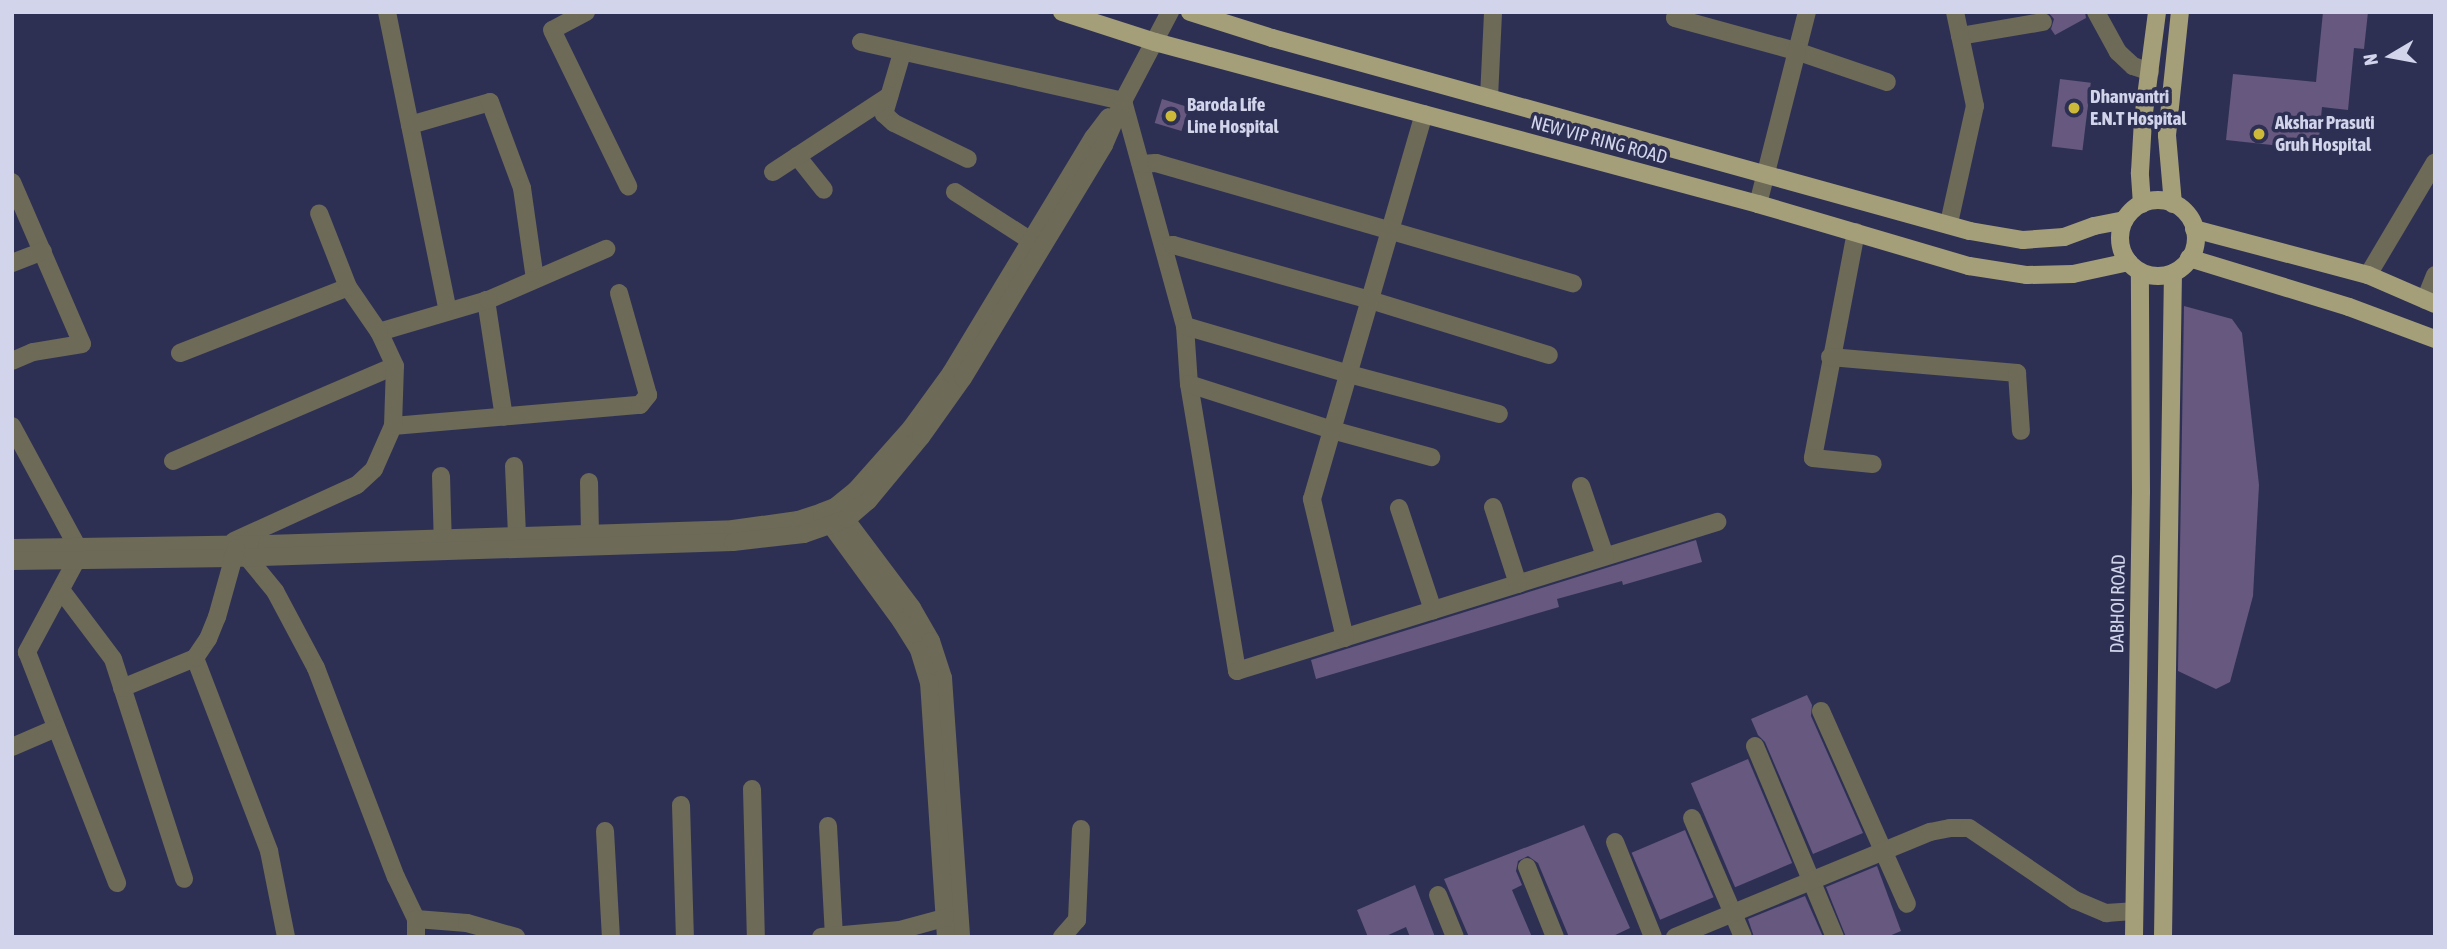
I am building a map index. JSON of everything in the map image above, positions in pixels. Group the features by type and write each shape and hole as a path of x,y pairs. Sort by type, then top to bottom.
{"main road":[{"name":"NEW VIP RING ROAD","path":"1062,12 1155,42 1758,204 1969,266 2027,275 2073,274 2134,267"},
{"name":"NEW VIP RING ROAD","path":"1190,12 1970,231 2023,240 2064,237 2094,226 2124,220"},
{"path":"2142,204 2140,172 2143,120 2157,12"},
{"path":"2173,204 2167,135 2180,12"},
{"path":"2152,201 2173,204 2182,209 2194,229 2195,241 2189,258 2173,273 2157,276 2134,267 2120,244 2124,220 2142,204 2152,201"},
{"path":"2194,229 2368,275 2430,302"},
{"path":"2189,258 2349,307 2435,339"},
{"name":"DABHOI ROAD","path":"2134,267 2141,492 2134,937"},
{"path":"2163,937 2173,273"}],"street":[{"path":"387,12 448,311"},
{"path":"586,12 552,30 628,186"},
{"path":"12,561 77,553 443,544 733,542 804,534 833,516 868,501 921,437 963,378 1104,145 1123,101 1170,12"},
{"path":"1489,98 1493,12"},
{"path":"1677,12 1675,18 1796,51 1887,82"},
{"path":"1758,204 1807,12"},
{"path":"1949,223 1975,106 1955,12"},
{"path":"2096,12 2118,52 2133,66 2150,72"},
{"path":"1961,36 2043,22"},
{"path":"861,42 1123,101"},
{"path":"902,53 884,114 888,120 968,159"},
{"path":"773,172 889,96"},
{"path":"1123,101 1185,326 1189,384 1237,671 1717,522"},
{"path":"443,544 517,535 733,529 833,516 911,428 951,373 1093,138 1123,101"},
{"path":"410,125 489,102 522,188 535,279"},
{"path":"1345,638 1312,499 1424,114"},
{"path":"797,156 824,190"},
{"path":"2368,275 2435,162"},
{"path":"1141,164 1156,163 1573,283"},
{"path":"12,182 82,344 33,352 12,361"},
{"path":"956,192 1031,241"},
{"path":"12,548 203,558 237,550 356,485 374,469 393,426 395,366 379,331 348,288 319,213"},
{"path":"1856,232 1830,357 1813,458 1873,464"},
{"path":"1165,247 1173,245 1370,300 1549,355"},
{"path":"379,331 486,300 606,249"},
{"path":"12,263 43,251"},
{"path":"2430,302 2435,275"},
{"path":"180,352 348,288"},
{"path":"393,426 640,405 646,402 648,395 619,292"},
{"path":"486,300 504,417"},
{"path":"1185,326 1499,414"},
{"path":"1830,357 2017,373 2021,430"},
{"path":"173,460 395,366"},
{"path":"1189,384 1332,430 1432,457"},
{"path":"12,426 77,553"},
{"path":"514,466 517,535"},
{"path":"442,476 443,544"},
{"path":"589,482 590,533"},
{"path":"1581,486 1605,556"},
{"path":"1493,507 1518,583"},
{"path":"1399,508 1433,610"},
{"path":"833,516 919,650 929,682 946,937"},
{"path":"833,516 912,608 931,641 943,678 961,937"},
{"path":"122,688 195,658 208,639 217,617 237,550"},
{"path":"237,550 275,591 316,668 418,931 467,923 516,937"},
{"path":"77,553 61,590 27,652 117,883"},
{"path":"61,590 113,659 184,879"},
{"path":"195,658 269,851 286,937"},
{"path":"1821,711 1907,904"},
{"path":"12,747 56,728"},
{"path":"1755,746 1835,937"},
{"path":"752,789 756,937"},
{"path":"681,805 685,937"},
{"path":"1692,818 1743,937"},
{"path":"828,826 834,936"},
{"path":"1675,937 1930,832 1969,828 2076,900 2106,913 2133,911"},
{"path":"1062,937 1077,920 1081,829"},
{"path":"605,831 611,937"},
{"path":"1615,842 1653,937"},
{"path":"1527,867 1555,937"},
{"path":"1438,895 1455,937"},
{"path":"821,937 900,930 944,918"}],"building":[{"path":"2048,12 2085,12 2086,18 2055,35 2051,29 2054,19"},
{"path":"2323,12 2368,12 2364,49 2354,48 2348,110 2322,107 2318,150 2226,140 2233,74 2316,82"},
{"path":"2060,79 2091,83 2082,150 2052,146"},
{"path":"1162,99 1189,107 1181,131 1155,123"},
{"path":"2184,306 2232,319 2242,333 2259,485 2253,596 2230,682 2216,689 2178,671"},
{"path":"1696,540 1702,562 1623,585 1622,581 1557,599 1559,607 1316,679 1311,660"},
{"path":"1807,695 1812,705 1811,716 1863,833 1813,854 1765,742 1758,735 1751,719"},
{"path":"1748,759 1792,863 1735,887 1691,783"},
{"path":"1584,825 1630,928 1611,937 1569,937 1538,863 1528,856 1518,861 1516,871 1522,885 1512,890 1532,937 1469,937 1444,879"},
{"path":"1685,830 1714,897 1660,920 1632,853"},
{"path":"1877,866 1901,931 1887,937 1846,937 1826,887"},
{"path":"1415,885 1435,937 1410,937 1406,927 1384,937 1368,937 1357,910"},
{"path":"1805,896 1823,937 1754,937 1748,919"}],"place":[{"name":"Dhanvantri E.N.T Hospital","path":"2074,108"},
{"name":"Baroda Life Line Hospital","path":"1171,116"},
{"name":"Akshar Prasuti Gruh Hospital","path":"2259,134"}]}
